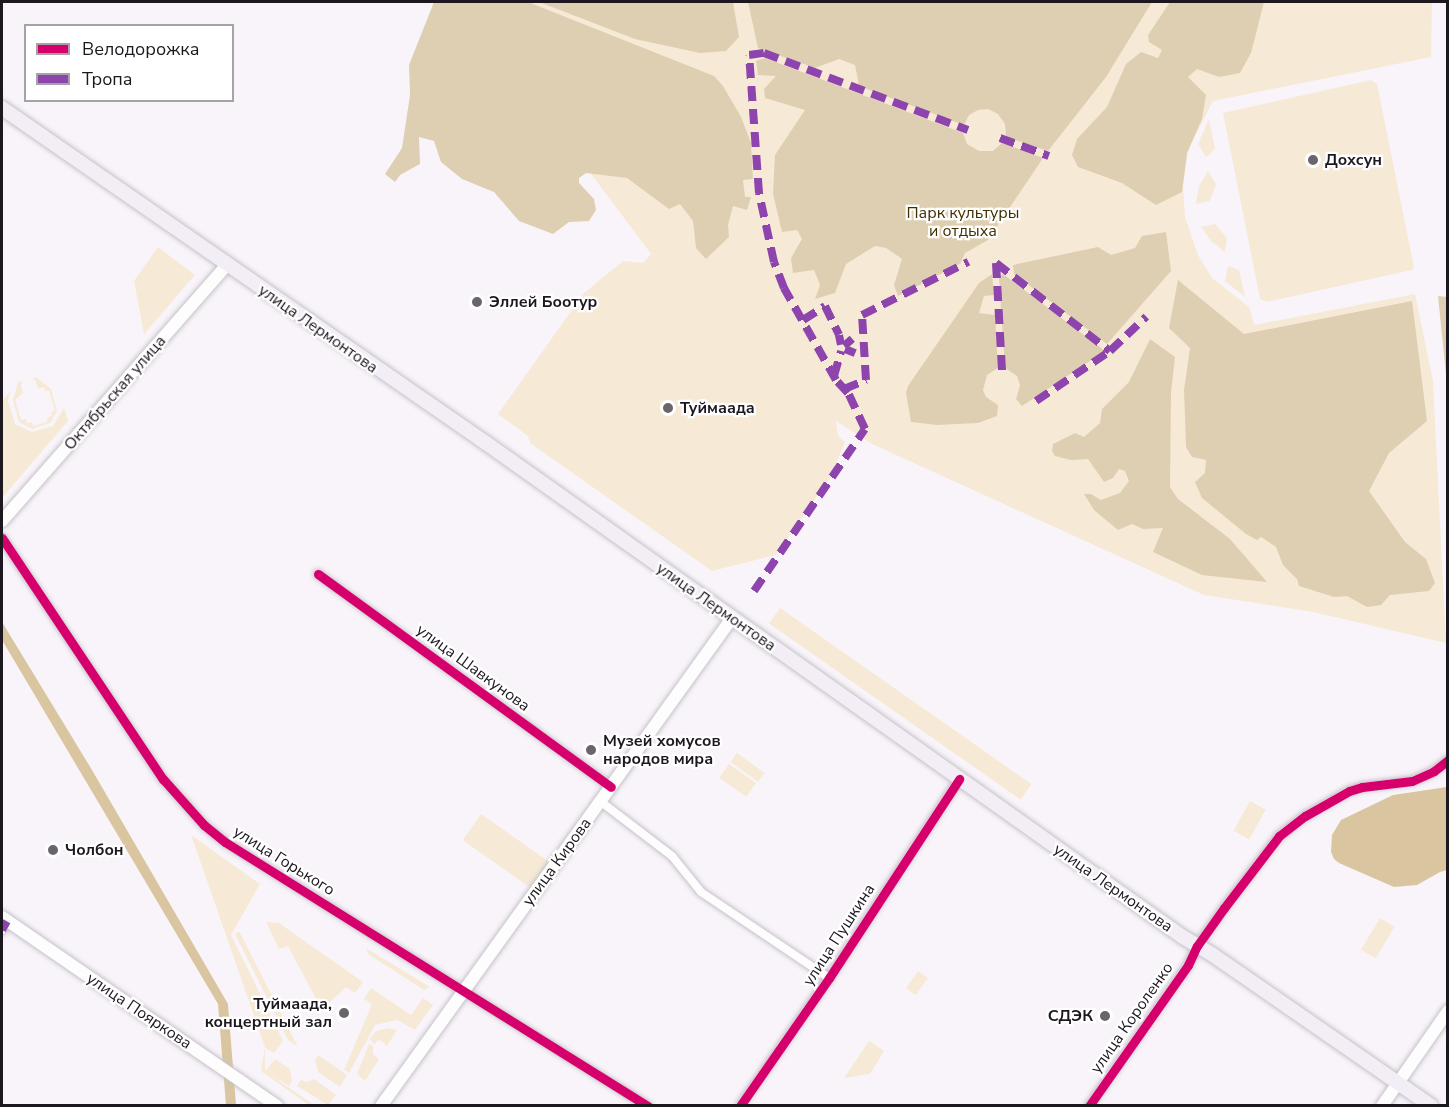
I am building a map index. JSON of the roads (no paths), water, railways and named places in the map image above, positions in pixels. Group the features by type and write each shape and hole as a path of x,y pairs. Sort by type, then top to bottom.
{"main road":[{"name":"улица Лермонтова","path":"2,108 486,443 1197,946 1398,1081 1431,1106"},
{"name":"Октябрьская улица","path":"2,521 227,265"},
{"name":"улица Кирова","path":"381,1106 732,618"},
{"name":"улица Пояркова","path":"3,923 277,1106"},
{"path":"1382,1106 1448,1011"}],"street":[{"name":"улица Горького","path":"2,538 163,779 196,818 225,842 648,1106"},
{"name":"улица Шавкунова","path":"318,574 610,787"},
{"name":"улица Короленко","path":"1089,1106 1188,965 1197,946 1279,836 1305,816 1349,791 1413,780 1434,771 1448,760"},
{"name":"улица Пушкина","path":"740,1106 829,978 959,779"},
{"path":"600,801 672,856 701,891 829,978"}],"place":[{"name":"Дохсун","path":"1313,160"},
{"name":"Эллей Боотур","path":"477,302"},
{"name":"Туймаада","path":"668,408"},
{"name":"Музей хомусов народов мира","path":"591,750"},
{"name":"Чолбон","path":"53,850"},
{"name":"Туймаада, концертный зал","path":"344,1013"},
{"name":"СДЭК","path":"1105,1016"}],"park label":[{"name":"Парк культуры и отдыха","path":"963,222"}]}
